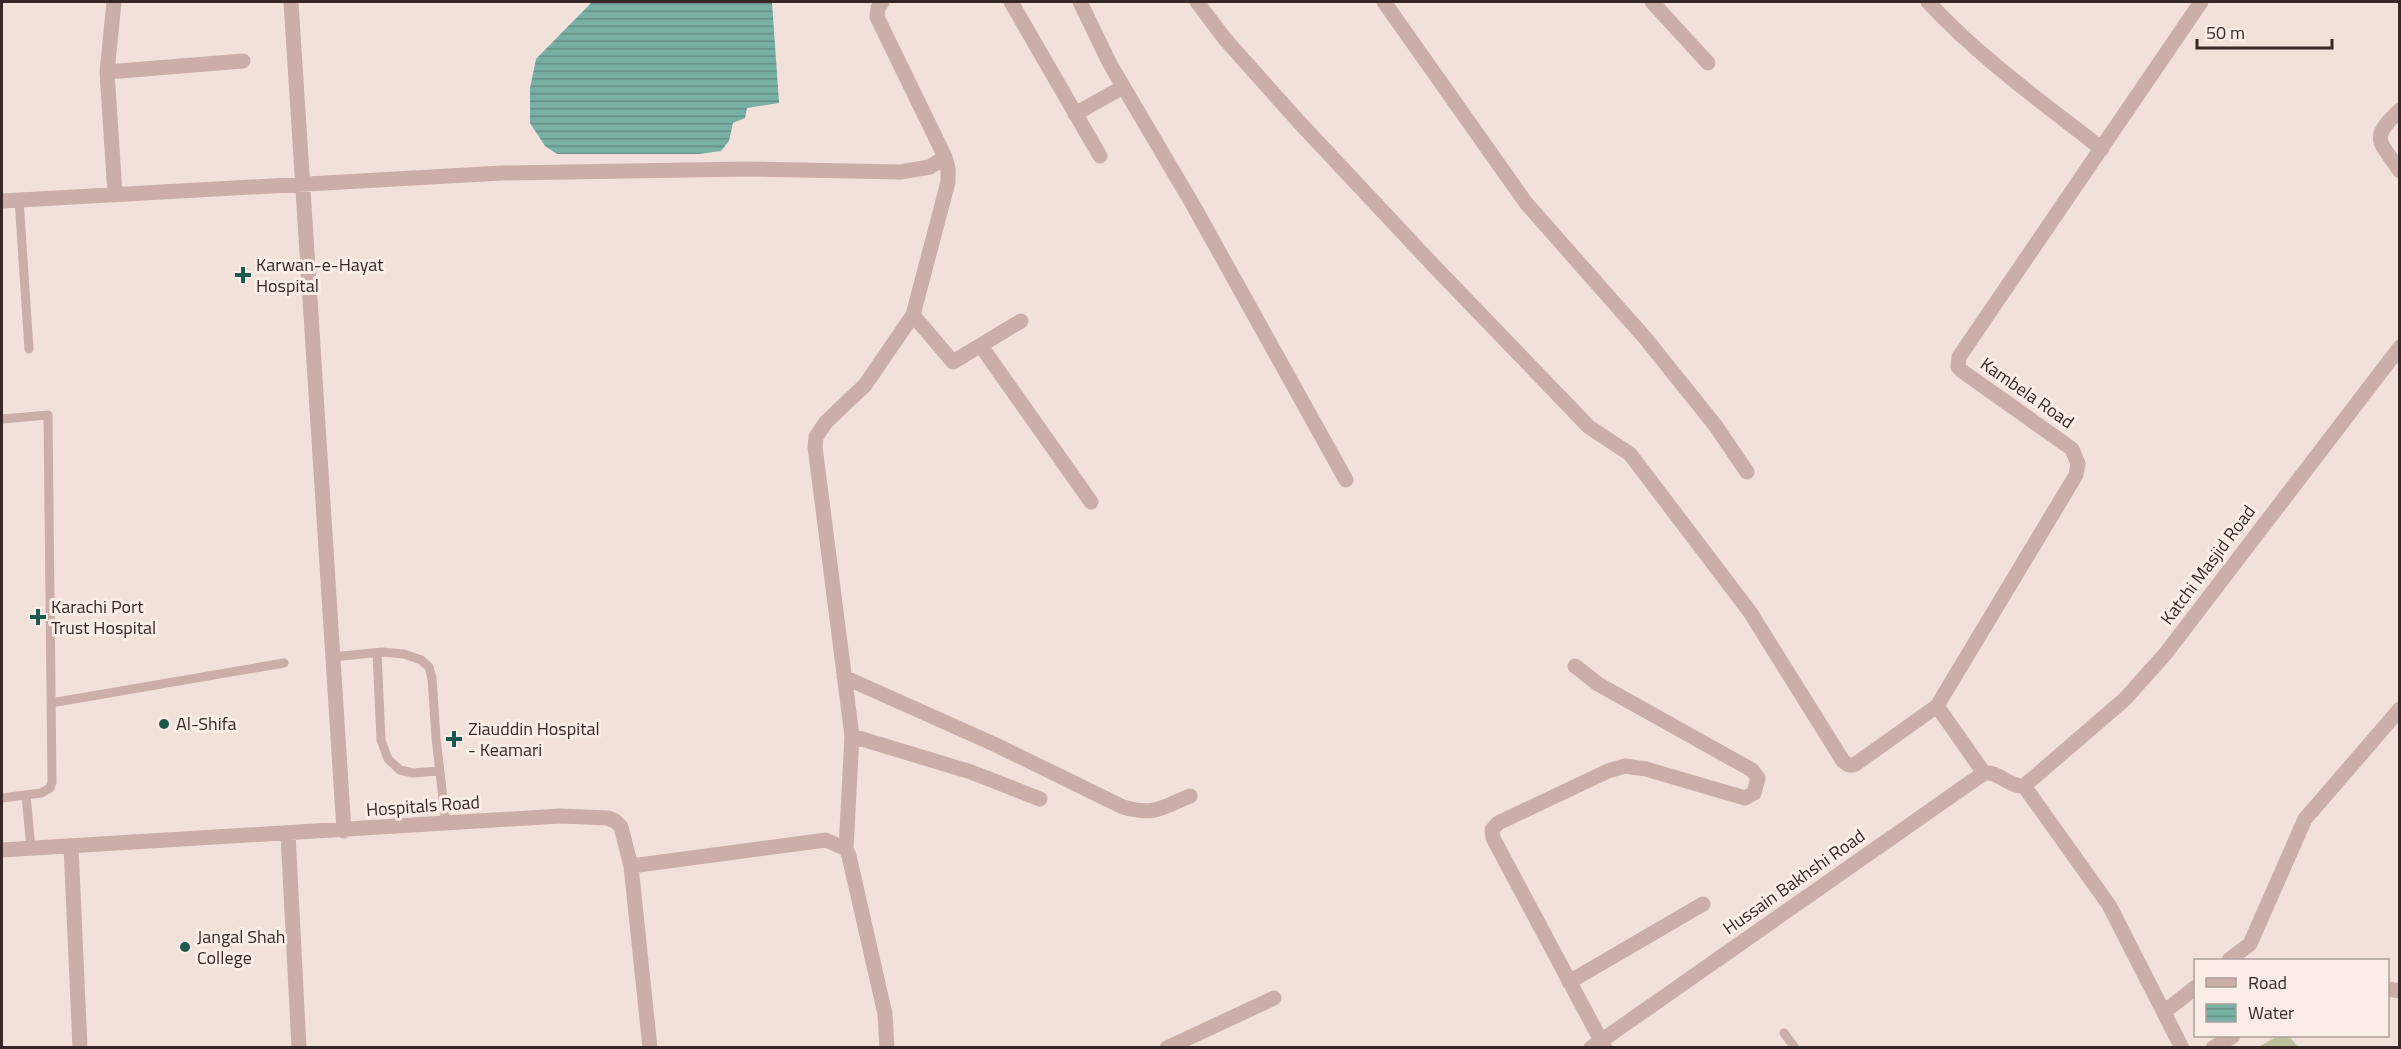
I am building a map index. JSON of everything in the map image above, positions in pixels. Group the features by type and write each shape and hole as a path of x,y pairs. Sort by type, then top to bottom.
{"street":[{"path":"114,2 107,72 115,194"},
{"path":"291,2 344,831"},
{"path":"882,2 878,8 877,17 945,157 948,182 913,315 865,385 826,422 816,437 815,447 852,736 846,849 885,1014 887,1047"},
{"path":"1011,2 1100,156"},
{"path":"1080,2 1110,64 1193,205 1346,480"},
{"path":"1197,2 1225,39 1299,122 1434,266 1589,427 1630,454 1750,612 1847,764 1854,765 1937,706 1984,773 1989,772 2016,786 2024,786 2109,905 2182,1047"},
{"path":"1384,2 1526,203 1646,339 1715,425 1748,472"},
{"path":"1652,2 1708,63"},
{"path":"1928,2 1956,31 2004,73 2102,149"},
{"name":"Kambela Road","path":"1937,706 2076,475 2078,464 2073,449 1962,371 1958,367 1959,357 2201,2"},
{"path":"107,72 243,61"},
{"path":"1075,114 1123,87"},
{"path":"2400,111 2383,125 2379,133 2381,143 2400,171"},
{"path":"2,201 502,173 747,170 900,172 930,166 945,157"},
{"path":"913,315 953,362 1021,321"},
{"path":"981,346 1091,502"},
{"name":"Katchi Masjid Road","path":"2024,786 2125,699 2142,681 2400,346"},
{"path":"1575,666 1598,684 1752,770 1758,778 1754,794 1745,798 1656,772 1625,766 1608,771 1497,824 1492,830 1493,838 1569,982 1599,1045"},
{"path":"844,677 996,745 1123,807 1153,812 1190,796"},
{"path":"2230,959 2250,944 2305,819 2400,709"},
{"path":"852,736 970,772 1040,799"},
{"name":"Hussain Bakhshi Road","path":"1599,1045 1984,773"},
{"name":"Hospitals Road","path":"2,850 561,816 608,818 621,827 631,866 650,1047"},
{"path":"288,834 299,1047"},
{"path":"631,866 826,840 846,849"},
{"path":"71,846 80,1047"},
{"path":"1569,982 1703,904"},
{"path":"2164,1012 2194,989"},
{"path":"1167,1047 1274,998"},
{"path":"2213,1047 2230,1037"}],"lane":[{"path":"20,200 29,349"},
{"path":"2,419 48,416 52,782 46,792 2,798"},
{"path":"332,657 377,653 404,654 421,660 429,667 446,824"},
{"path":"377,653 381,740 388,759 400,770 412,773 439,771"},
{"path":"51,703 284,663"},
{"path":"26,795 31,849"},
{"path":"1784,1033 1795,1047"}],"green space":[{"path":"2276,1037 2290,1037 2298,1047 2258,1047"}],"water":[{"path":"592,2 772,2 779,103 747,108 745,118 733,123 729,141 721,151 699,154 557,154 545,146 530,123 530,88 536,59"}],"place":[{"name":"Karwan-e-Hayat Hospital","path":"243,275"},
{"name":"Karachi Port Trust Hospital","path":"38,617"},
{"name":"Al-Shifa","path":"164,724"},
{"name":"Ziauddin Hospital - Keamari","path":"454,739"},
{"name":"Jangal Shah College","path":"185,947"}]}
